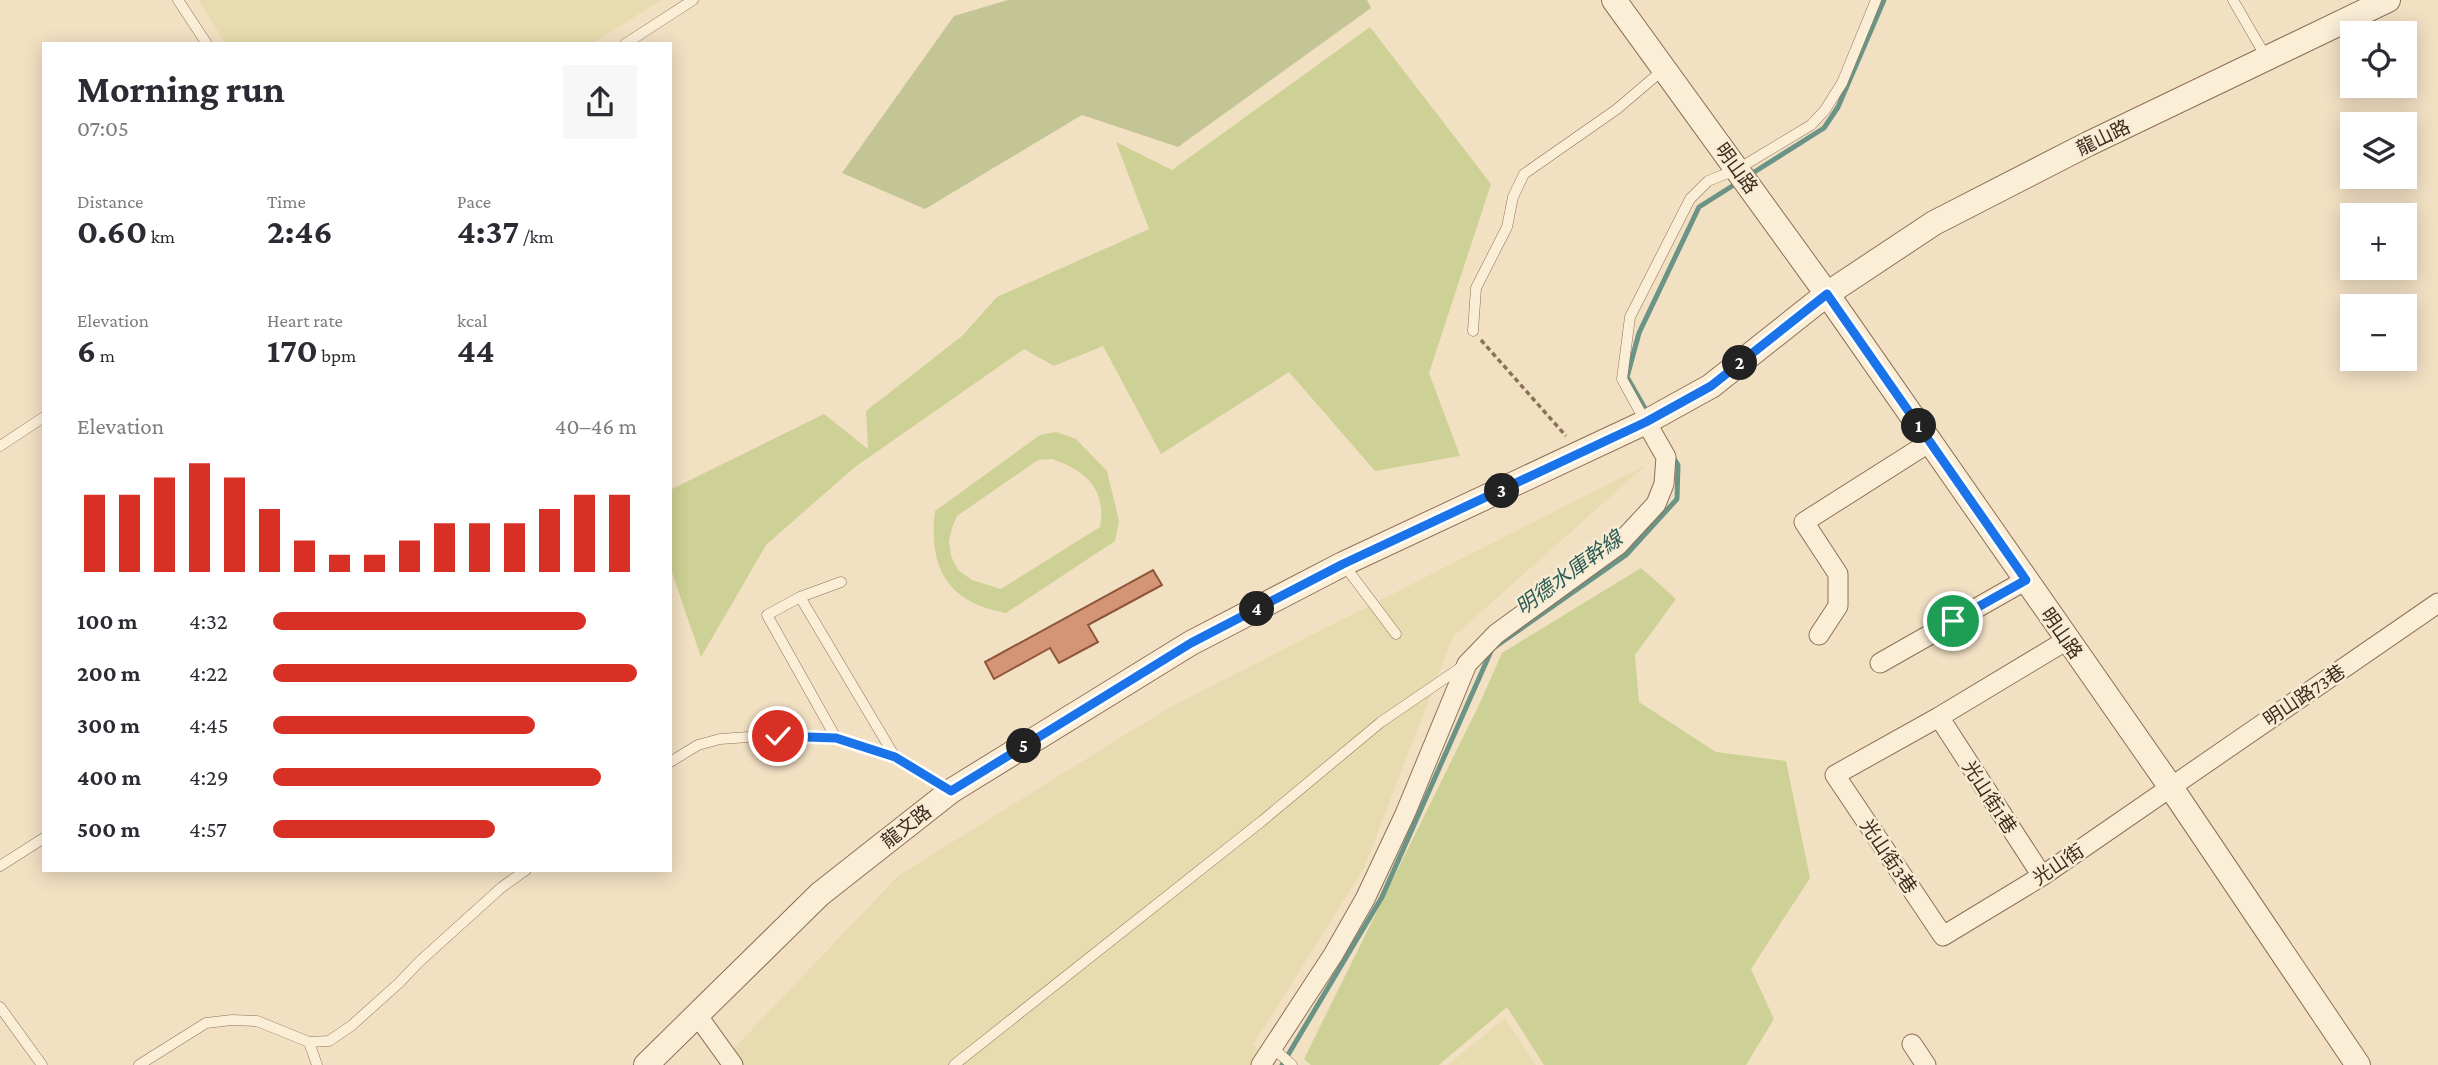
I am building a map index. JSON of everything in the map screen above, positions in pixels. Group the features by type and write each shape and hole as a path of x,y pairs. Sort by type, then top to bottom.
{"street":[{"name":"明山路","path":"1614,0 1827,294 2026,580 2169,786 2353,1064"},
{"name":"龍山路","path":"1827,294 1934,223 2088,144 2388,0"},
{"name":"龍文路","path":"646,1065 820,894 951,791 1191,643 1343,564 1581,453 1711,386 1827,294"},
{"path":"1261,1065 1276,1051 1365,898 1405,814 1466,664 1496,634 1618,545 1656,504 1664,484 1666,457 1650,419"},
{"path":"1819,635 1838,606 1838,574 1804,522 1930,442"},
{"path":"1880,663 2026,580"},
{"name":"明山路73巷","path":"2169,786 2438,603"},
{"path":"1939,718 2067,640"},
{"name":"光山街3巷","path":"1939,718 1835,775 1943,936"},
{"name":"光山街1巷","path":"1939,718 2042,876"},
{"name":"光山街","path":"1943,936 2042,876 2169,786"},
{"path":"697,1015 733,1065"},
{"path":"1912,1044 1926,1065"}],"lane":[{"path":"178,0 206,42"},
{"path":"628,42 693,0"},
{"path":"1650,419 1622,379 1630,317 1690,199 1708,181 1742,175 1811,125 1825,110 1842,83 1876,0"},
{"path":"2233,0 2267,59"},
{"path":"1473,331 1476,288 1507,227 1513,197 1524,174 1617,108 1664,68"},
{"path":"0,446 42,418"},
{"path":"1343,564 1396,634"},
{"path":"836,738 767,615 800,597 841,582"},
{"path":"800,597 895,757"},
{"path":"954,1065 1262,821 1381,722 1466,664"},
{"path":"672,758 698,745 720,738 836,738 895,757 951,791"},
{"path":"0,866 42,839"},
{"path":"139,1065 206,1023 257,1021 309,1042 329,1041 351,1026 460,925 524,872"},
{"path":"0,1007 41,1065"},
{"path":"309,1042 317,1065"},
{"path":"1276,1051 1292,1065"}],"path":[{"path":"1473,331 1581,453"}],"shaded area":[{"path":"198,0 661,0 595,42 225,42"},
{"path":"1646,465 1453,637 1364,868 1253,1045 1277,1065 718,1065 899,875 1170,707"},
{"path":"1505,1018 1536,1065 1448,1065"}],"green space":[{"path":"1008,0 1367,0 1371,8 1178,147 1082,115 925,209 842,173 954,16"},
{"path":"1370,27 1491,184 1429,373 1460,456 1375,471 1289,372 1161,454 1103,346 1054,366 1024,349 855,467 766,545 701,657 672,573 672,489 824,414 868,449 866,411 962,336 997,297 1149,229 1116,142 1172,170"},
{"path":"1056,432 1076,439 1107,471 1119,521 1115,541 1006,613 986,608 969,601 946,580 935,550 935,511 1040,435","holes":["1052,459 1084,475 1097,492 1100,502 1100,527 1001,589 972,580 958,570 951,556 949,541 957,516 1038,460"]},
{"path":"1641,568 1676,599 1635,655 1639,702 1716,752 1786,761 1810,878 1751,969 1774,1019 1746,1065 1544,1065 1507,1007 1439,1065 1311,1065 1304,1059 1502,653"}],"building":[{"path":"1153,570 1162,585 1088,625 1098,642 1059,663 1050,648 994,679 985,662"}],"waterway":[{"name":"明德水庫幹線","path":"1748,176 1824,128 1838,107 1884,0"},
{"name":"明德水庫幹線","path":"1647,412 1627,377 1639,333 1699,207 1737,183"},
{"name":"明德水庫幹線","path":"1282,1065 1382,897 1492,649 1626,555 1677,499 1678,465 1673,457"}],"route":[{"path":"778,736 836,738 895,757 951,791 1191,643 1343,564 1646,422 1711,386 1827,294 2026,580 1953,621"}]}
